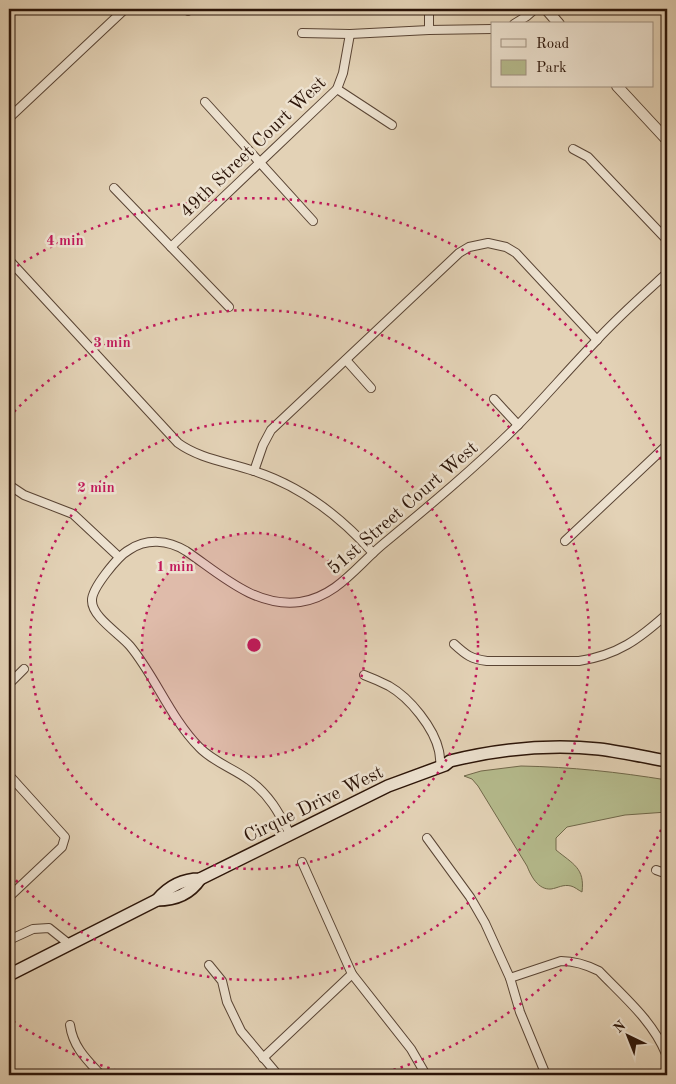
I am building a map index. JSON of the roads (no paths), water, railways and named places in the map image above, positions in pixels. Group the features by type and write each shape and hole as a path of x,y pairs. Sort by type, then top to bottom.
{"main road":[{"name":"Cirque Drive West","path":"9,975 157,900 166,890 189,879 200,879 388,786 443,766 450,761 488,753 546,747 600,750 667,761"},
{"name":"Cirque Drive West","path":"443,766 453,768 500,759 548,755 602,757 667,768"}],"street":[{"path":"9,118 125,9"},
{"path":"429,9 429,30"},
{"path":"517,22 535,9"},
{"path":"546,9 558,22"},
{"path":"302,33 350,34 491,29"},
{"name":"49th Street Court West","path":"171,247 337,89 345,66 350,34"},
{"path":"619,88 667,140"},
{"path":"337,89 392,125"},
{"path":"205,102 313,221"},
{"path":"574,149 588,157 667,240"},
{"path":"114,188 229,307"},
{"path":"254,471 263,445 271,430 459,253 469,247 480,244 498,244 516,253 597,340"},
{"path":"9,260 178,442 195,453 254,471 287,485 318,503 346,525 373,553"},
{"name":"51st Street Court West","path":"119,557 140,544 170,543 186,551 257,597 271,601 299,602 331,591 453,485 518,425 597,340 667,273"},
{"path":"346,360 371,388"},
{"path":"494,399 518,425"},
{"path":"565,541 667,446"},
{"path":"9,485 24,495 73,514 119,557 92,595 94,611 132,649 188,735 198,746 216,760 260,788 271,800 290,834"},
{"path":"454,644 468,656 487,661 579,661 593,659 620,649 642,636 667,614"},
{"path":"9,684 24,670"},
{"path":"364,675 399,692 424,720 430,728 443,766"},
{"path":"9,775 65,836 62,847 9,897"},
{"path":"427,838 470,897 496,947 510,978 520,1012 546,1075"},
{"path":"302,862 352,974 411,1049 426,1075"},
{"path":"656,870 667,874"},
{"path":"9,940 33,929 49,928 69,944"},
{"path":"510,978 561,961 569,961 592,967 599,971 651,1027 660,1040 666,1054"},
{"path":"209,965 222,982 235,1022 247,1040 278,1075"},
{"path":"263,1058 352,974"},
{"path":"70,1025 77,1047 101,1075"}]}
